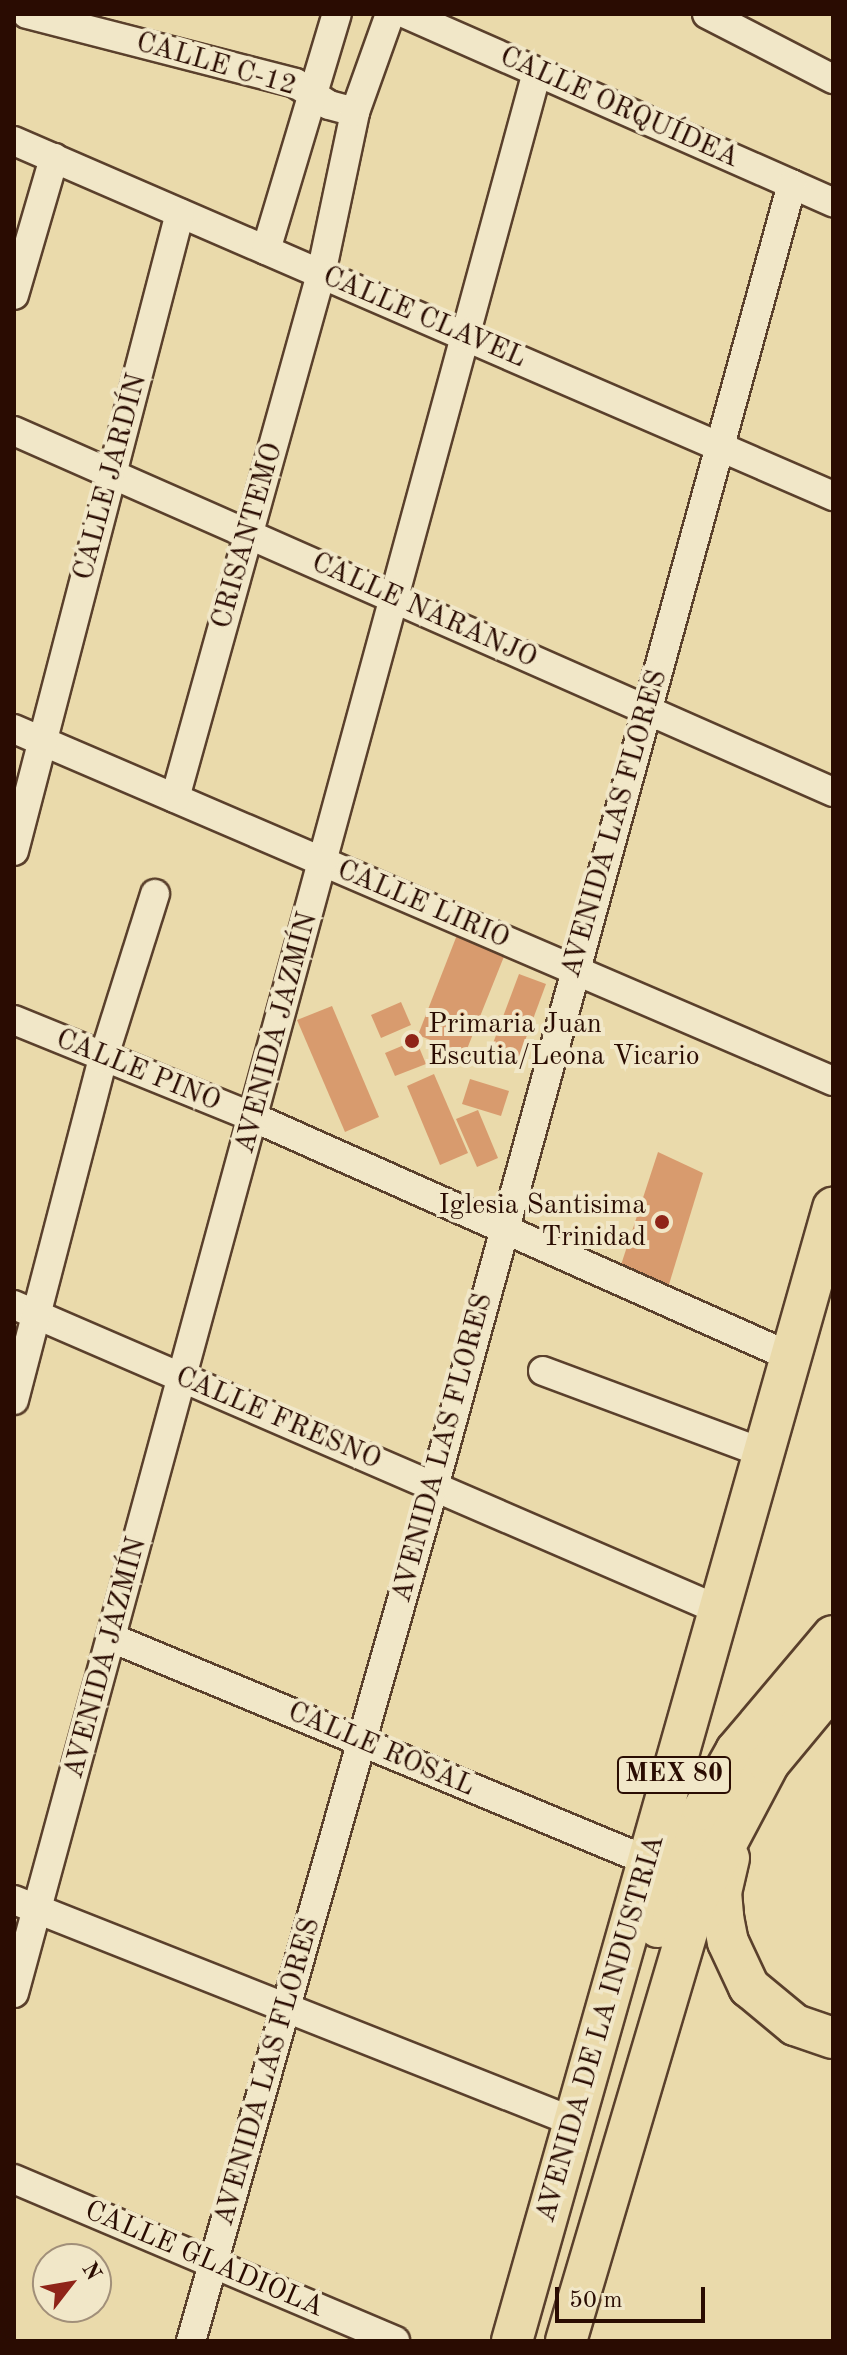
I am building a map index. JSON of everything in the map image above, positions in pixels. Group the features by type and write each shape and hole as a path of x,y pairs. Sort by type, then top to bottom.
{"highway":[{"name":"AVENIDA DE LA INDUSTRIA","path":"512,2341 833,1208"},
{"path":"574,2122 610,2070 674,1877 703,1810 763,1715 833,1636"},
{"path":"566,2341 679,1947 743,1806 769,1763 833,1686"},
{"path":"743,1806 721,1892 728,1942 749,1987 772,2010 795,2025 833,2038"}],"street":[{"name":"CALLE C-12","path":"27,14 295,83 313,95 355,112"},
{"path":"266,250 337,14"},
{"name":"CRISANTEMO","path":"175,798 321,274 355,112 390,14"},
{"name":"CALLE ORQUÍDEA","path":"406,14 833,202"},
{"path":"707,14 833,79"},
{"name":"AVENIDA JAZMÍN","path":"14,1993 26,1905 112,1638 255,1118 391,597 537,72"},
{"name":"CALLE CLAVEL","path":"14,141 833,496"},
{"path":"14,295 54,158"},
{"name":"AVENIDA LAS FLORES","path":"191,2341 434,1487 501,1230 792,184"},
{"name":"CALLE JARDÍN","path":"14,851 180,213"},
{"name":"CALLE NARANJO","path":"14,431 833,792"},
{"name":"CALLE LIRIO","path":"14,729 833,1081"},
{"path":"14,1400 26,1310 155,894"},
{"name":"CALLE PINO","path":"14,1020 103,1059 255,1118 789,1356"},
{"name":"CALLE FRESNO","path":"26,1310 719,1610"},
{"path":"543,1371 763,1453"},
{"name":"CALLE ROSAL","path":"112,1638 650,1862"},
{"path":"26,1905 574,2122"},
{"name":"CALLE GLADIOLA","path":"14,2179 395,2341"}],"building":[{"path":"457,935 505,954 465,1054 418,1035"},
{"path":"519,974 546,984 519,1057 492,1046"},
{"path":"401,1002 411,1025 381,1038 371,1015"},
{"path":"332,1006 379,1117 345,1132 297,1020"},
{"path":"416,1040 426,1064 395,1076 385,1053"},
{"path":"434,1074 468,1153 440,1165 407,1086"},
{"path":"470,1079 509,1091 501,1116 462,1104"},
{"path":"478,1110 498,1158 477,1167 456,1119"},
{"name":"Iglesia Santisima Trinidad","path":"658,1152 703,1173 667,1291 619,1271"}],"place":[{"name":"Primaria Juan Escutia/Leona Vicario","path":"412,1041"},
{"name":"Iglesia Santisima Trinidad","path":"662,1222"}]}
